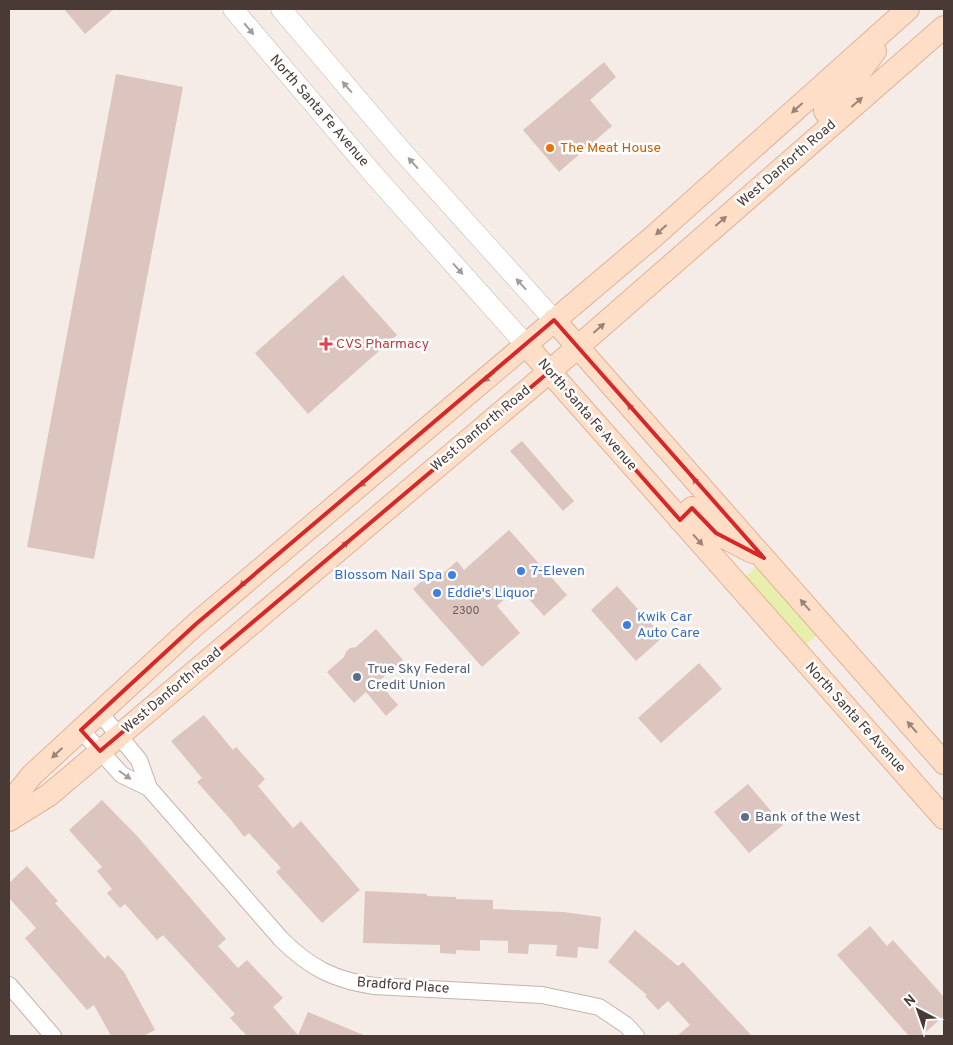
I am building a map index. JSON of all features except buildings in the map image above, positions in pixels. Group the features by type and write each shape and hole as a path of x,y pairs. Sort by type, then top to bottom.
{"main road":[{"path":"9,804 32,776 196,624 660,230 904,13"},
{"path":"833,122 825,112 825,107 854,80 904,13"},
{"name":"West Danforth Road","path":"9,820 49,795 549,372 944,27"},
{"path":"554,320 944,763"},
{"name":"North Santa Fe Avenue","path":"526,345 944,818"},
{"path":"680,520 692,508 716,533 764,558"}],"street":[{"name":"North Santa Fe Avenue","path":"233,9 374,175 526,345"},
{"path":"281,9 401,150 554,320"},
{"name":"Bradford Place","path":"100,713 139,760 149,788 293,952 319,971 352,983 374,986 542,995 599,1007 626,1025 636,1036"},
{"name":"Bradford Place","path":"81,730 122,775 149,788"},
{"path":"9,985 53,1036"}],"highlighted area":[{"path":"554,320 764,558 716,533 692,508 680,520 549,372 100,751 81,730 196,624"}],"green space":[{"path":"756,567 817,635 805,645 745,577"}],"place":[{"name":"The Meat House","path":"550,148"},
{"name":"CVS Pharmacy","path":"326,344"},
{"name":"7-Eleven","path":"521,571"},
{"name":"Blossom Nail Spa","path":"452,575"},
{"name":"Eddie's Liquor","path":"437,593"},
{"name":"Kwik Car Auto Care","path":"627,625"},
{"name":"True Sky Federal Credit Union","path":"357,677"},
{"name":"Bank of the West","path":"745,817"}]}
